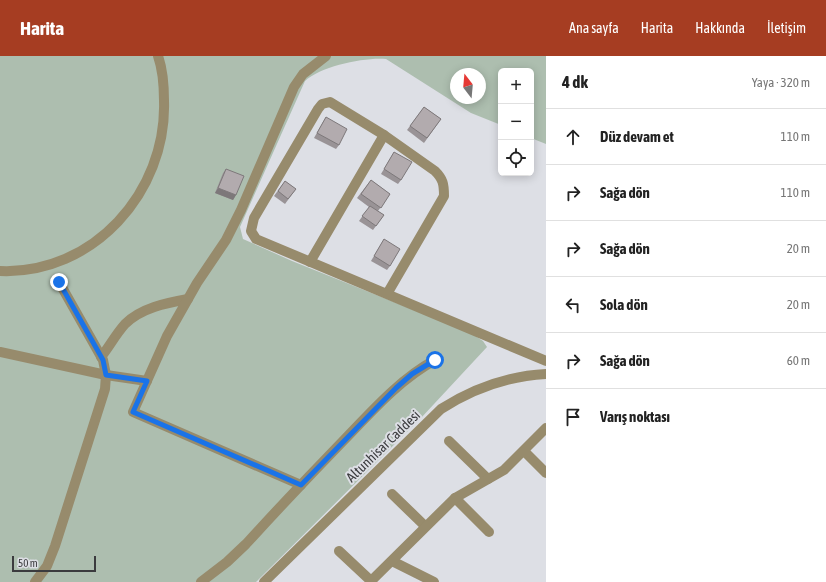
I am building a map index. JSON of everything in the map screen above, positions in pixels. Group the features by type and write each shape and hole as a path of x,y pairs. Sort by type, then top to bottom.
{"street":[{"path":"0,271 39,268 68,257 93,244 120,222 148,178 155,163 162,137 165,112 164,85 158,56"},
{"path":"301,485 133,412 167,336 188,299 226,240 241,210 294,87 303,74 326,56"},
{"path":"387,294 444,196 442,179 435,171 384,135 330,102 322,104 267,195 252,226 251,231 256,239 546,361"},
{"path":"310,262 384,135"},
{"path":"35,582 47,566 55,546 105,389 106,375 101,357 59,282"},
{"path":"101,357 124,325 135,316 152,308 188,299"},
{"path":"0,352 106,375 147,381"},
{"path":"201,582 227,562 246,544 301,485 396,388 412,374 435,360"},
{"name":"Altunhisar Caddesi","path":"264,582 441,409 457,398 499,381 524,375 546,374"},
{"path":"340,551 370,581 455,498 504,470 546,428"},
{"path":"449,441 488,479"},
{"path":"524,451 546,474"},
{"path":"392,494 426,526"},
{"path":"455,498 489,532"},
{"path":"392,560 434,582"}],"green space":[{"path":"0,56 546,56 546,144 534,139 534,68 498,68 498,124 471,113 457,104 486,104 486,68 450,68 450,100 386,59 367,59 332,67 321,71 305,81 240,227 243,239 292,261 471,333 483,341 487,347 421,418 256,582 0,582"}],"building":[{"path":"424,107 441,119 427,138 410,126"},
{"path":"326,117 347,129 339,145 317,133"},
{"path":"394,152 412,162 401,180 384,169"},
{"path":"226,169 244,176 236,195 218,188"},
{"path":"371,180 390,194 381,208 361,194"},
{"path":"285,181 296,189 288,199 278,191"},
{"path":"370,206 384,215 376,226 362,216"},
{"path":"384,239 400,249 390,266 374,256"}],"route":[{"path":"59,282 103,360 106,375 147,381 133,412 301,485 362,421 396,388 412,374 435,360"}]}
